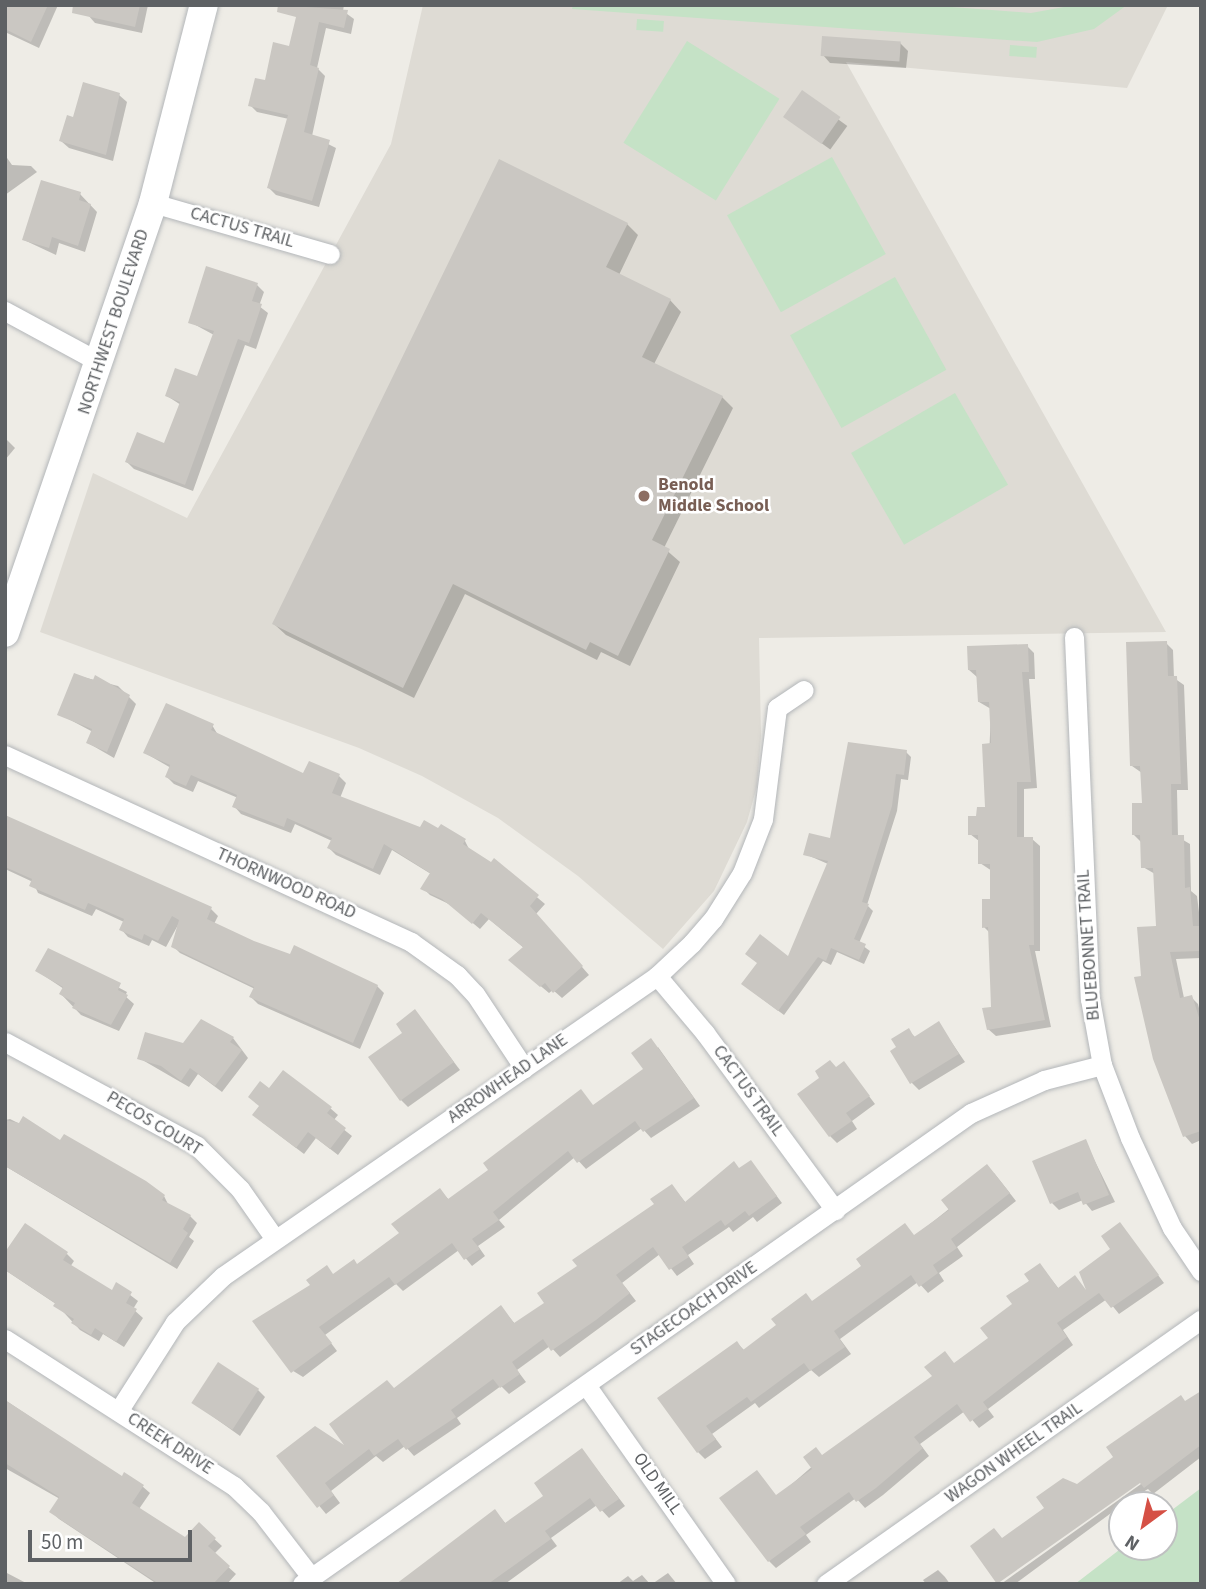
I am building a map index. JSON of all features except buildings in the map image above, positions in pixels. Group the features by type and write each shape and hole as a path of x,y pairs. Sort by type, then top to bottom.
{"street":[{"name":"NORTHWEST BOULEVARD","path":"5,633 101,363 153,203 204,5"},
{"name":"CACTUS TRAIL","path":"153,203 330,254"},
{"path":"5,310 101,363"},
{"name":"BLUEBONNET TRAIL","path":"1074,637 1090,999 1102,1065 1130,1139 1172,1228 1201,1271"},
{"name":"ARROWHEAD LANE","path":"119,1410 175,1322 223,1276 657,976 713,919 741,873 769,790 777,708 804,691"},
{"name":"THORNWOOD ROAD","path":"5,755 411,942 457,975 475,994 524,1068"},
{"name":"CACTUS TRAIL","path":"657,976 705,1033 835,1210"},
{"name":"PECOS COURT","path":"5,1042 197,1146 240,1189 275,1239"},
{"name":"STAGECOACH DRIVE","path":"306,1581 982,1107 1044,1080 1102,1065"},
{"name":"WAGON WHEEL TRAIL","path":"826,1584 1201,1319"},
{"name":"CREEK DRIVE","path":"5,1339 234,1486 261,1512 306,1581"},
{"name":"OLD MILL","path":"586,1385 726,1584"}],"shaded area":[{"name":"Benold Middle School","path":"423,5 1168,5 1127,88 846,62 1166,632 759,638 761,736 757,786 747,822 714,891 663,949 578,876 498,818 422,776 359,748 40,632 93,473 187,518 391,144"}],"green space":[{"path":"573,5 925,5 1031,13 1075,5 1127,5 1094,29 1037,42 572,9"},
{"path":"637,19 664,21 663,32 636,30"},
{"path":"687,41 779,99 716,201 623,143"},
{"path":"1010,45 1037,47 1036,58 1009,56"},
{"path":"832,157 886,254 781,312 727,215"},
{"path":"895,277 946,370 841,428 790,335"},
{"path":"955,393 1008,485 904,545 851,453"},
{"path":"1201,1488 1201,1584 1075,1584 1108,1559 1108,1561 1178,1561 1178,1505"}],"place":[{"name":"Benold Middle School","path":"644,496"}]}
